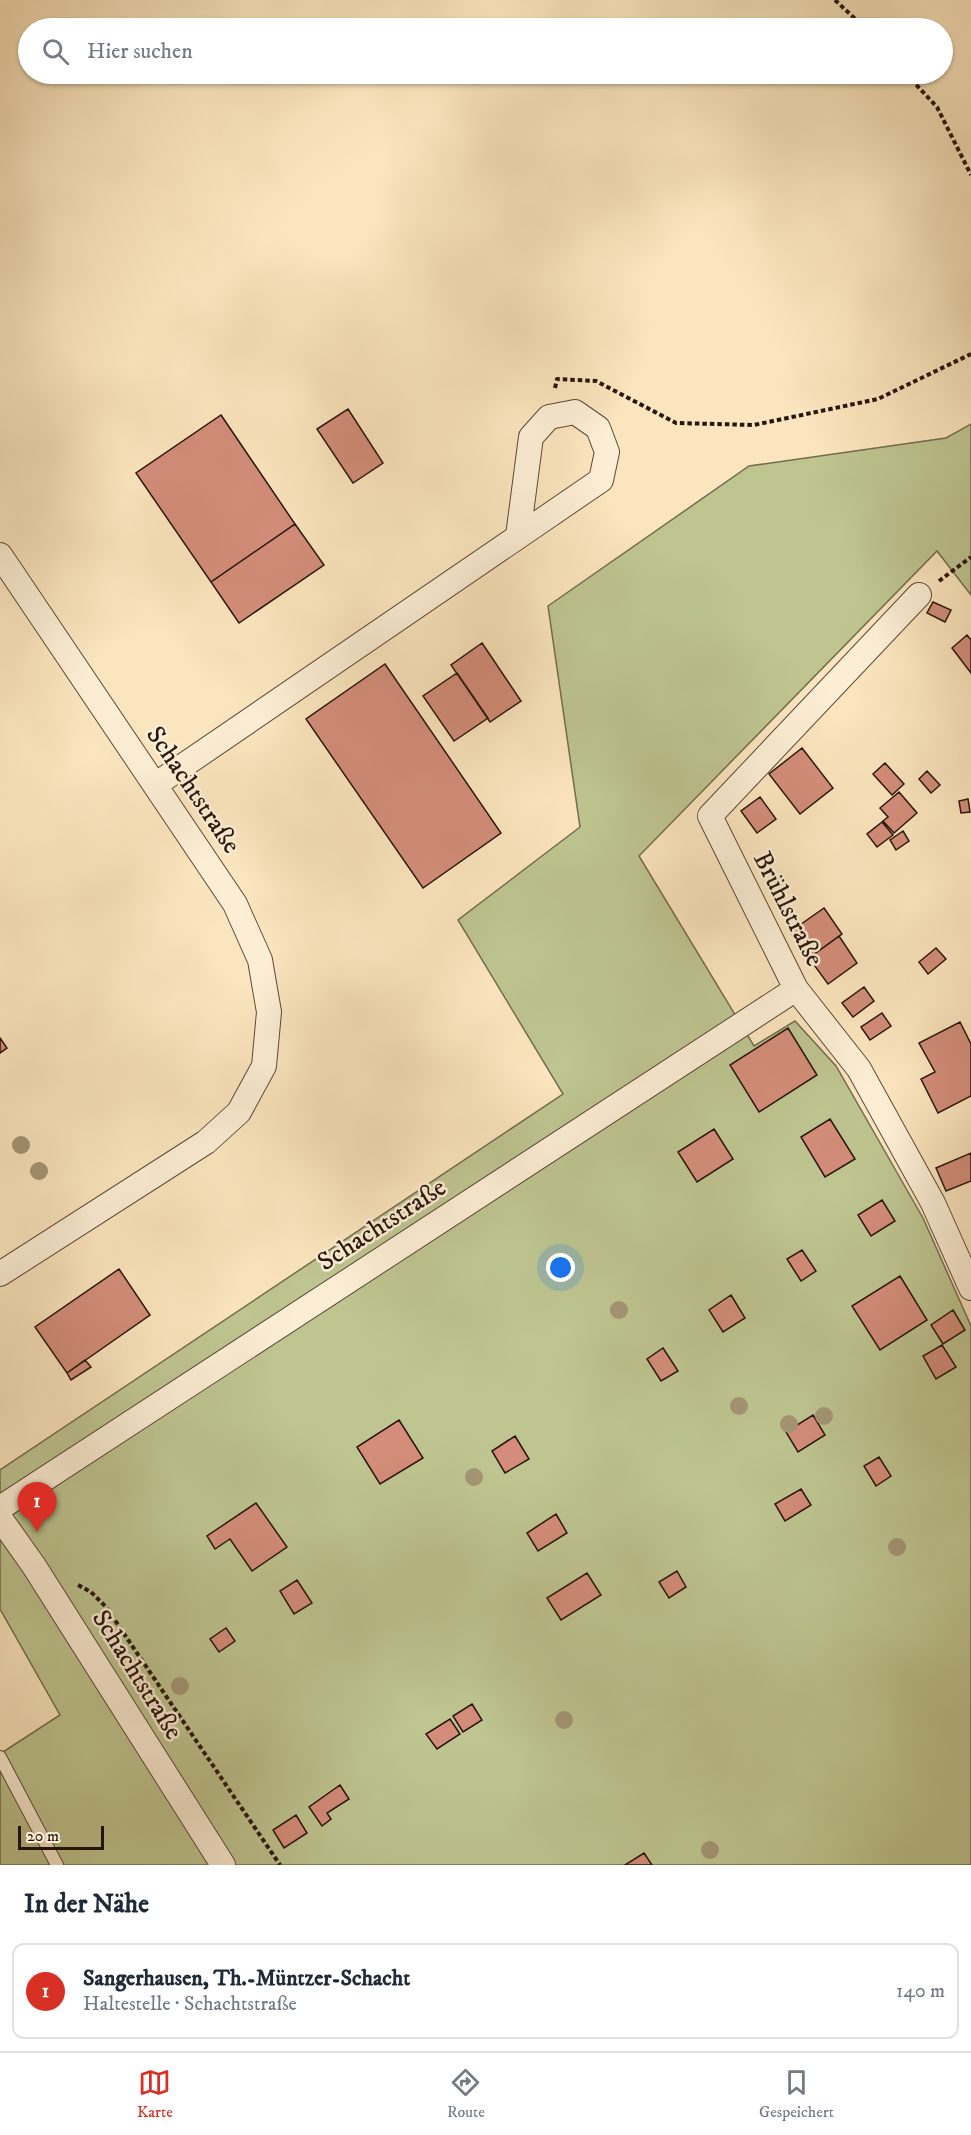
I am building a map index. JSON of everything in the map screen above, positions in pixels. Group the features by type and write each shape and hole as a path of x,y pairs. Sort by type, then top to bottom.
{"street":[{"path":"155,785 601,480 607,453 598,428 575,412 549,417 531,437 518,536"},
{"name":"Schachtstraße","path":"0,555 236,904 260,960 269,1012 264,1066 239,1112 206,1142 0,1274"},
{"name":"Brühlstraße","path":"919,595 710,816 796,989 859,1069 933,1203 971,1288"},
{"name":"Schachtstraße","path":"0,1508 796,989"},
{"name":"Schachtstraße","path":"0,1518 34,1566 223,1865"}],"lane":[{"path":"0,1757 57,1865"}],"path":[{"path":"834,0 856,18"},
{"path":"915,84 937,107 971,175"},
{"path":"549,417 557,380 596,381 676,423 754,425 878,399 971,354"},
{"path":"919,595 971,557"},
{"path":"73,1582 91,1592 106,1607 280,1865"}],"green space":[{"path":"971,424 971,595 937,551 639,856 754,1046 795,1021 836,1066 923,1218 971,1326 971,1865 0,1865 0,1754 60,1715 0,1609 0,1470 563,1094 458,920 580,827 548,606 749,466 946,438"}],"building":[{"path":"348,409 383,463 353,483 317,429"},
{"path":"221,415 295,524 211,582 136,473"},
{"path":"295,524 324,565 239,623 211,582"},
{"path":"933,602 951,610 945,622 927,613"},
{"path":"967,635 971,640 971,673 952,648"},
{"path":"482,643 521,701 490,722 451,665"},
{"path":"385,664 501,833 423,888 306,719"},
{"path":"457,673 488,718 454,741 423,696"},
{"path":"802,748 833,788 800,814 769,774"},
{"path":"885,763 904,784 892,795 873,774"},
{"path":"927,771 940,785 931,793 919,779"},
{"path":"899,792 917,813 894,833 883,821 888,817 880,808"},
{"path":"760,797 776,819 757,833 741,811"},
{"path":"968,799 970,812 961,813 959,801"},
{"path":"882,822 893,835 877,847 867,834"},
{"path":"903,831 909,841 896,850 890,840"},
{"path":"824,908 842,934 809,958 790,932"},
{"path":"839,936 857,963 828,984 809,958"},
{"path":"936,948 946,959 928,974 919,962"},
{"path":"864,987 874,1001 853,1017 842,1003"},
{"path":"882,1013 891,1026 870,1040 861,1027"},
{"path":"960,1022 971,1044 971,1096 938,1113 921,1079 935,1072 919,1043"},
{"path":"788,1028 817,1075 759,1112 730,1065"},
{"path":"0,1038 7,1048 0,1053"},
{"path":"830,1119 855,1159 825,1177 801,1137"},
{"path":"714,1129 733,1159 697,1182 678,1152"},
{"path":"971,1153 971,1181 946,1191 936,1168"},
{"path":"882,1200 895,1221 871,1236 858,1215"},
{"path":"802,1250 816,1271 801,1281 787,1259"},
{"path":"119,1269 150,1315 67,1373 35,1327"},
{"path":"900,1276 927,1320 880,1350 852,1306"},
{"path":"731,1295 745,1318 723,1332 709,1310"},
{"path":"953,1310 965,1330 943,1344 931,1325"},
{"path":"942,1345 956,1367 936,1379 923,1356"},
{"path":"663,1348 678,1371 661,1381 647,1359"},
{"path":"85,1360 91,1367 71,1380 67,1373"},
{"path":"813,1415 825,1435 798,1452 786,1432"},
{"path":"399,1420 423,1458 380,1484 357,1447"},
{"path":"515,1436 529,1459 505,1473 492,1451"},
{"path":"879,1457 891,1476 876,1486 864,1466"},
{"path":"801,1489 811,1505 785,1521 775,1504"},
{"path":"256,1503 287,1547 252,1571 230,1539 215,1549 207,1536"},
{"path":"556,1514 567,1533 538,1551 527,1533"},
{"path":"677,1571 686,1587 669,1598 659,1582"},
{"path":"587,1573 601,1595 561,1620 547,1598"},
{"path":"297,1580 312,1603 294,1614 280,1591"},
{"path":"226,1628 235,1641 219,1652 210,1639"},
{"path":"472,1704 482,1720 463,1732 453,1716"},
{"path":"450,1719 460,1734 437,1749 426,1734"},
{"path":"340,1785 349,1799 327,1813 331,1819 322,1826 309,1807"},
{"path":"296,1815 307,1833 284,1848 273,1830"},
{"path":"644,1853 652,1865 625,1865"}],"place":[{"name":"Sangerhausen, Th.-Müntzer-Schacht","path":"37,1532"}]}
